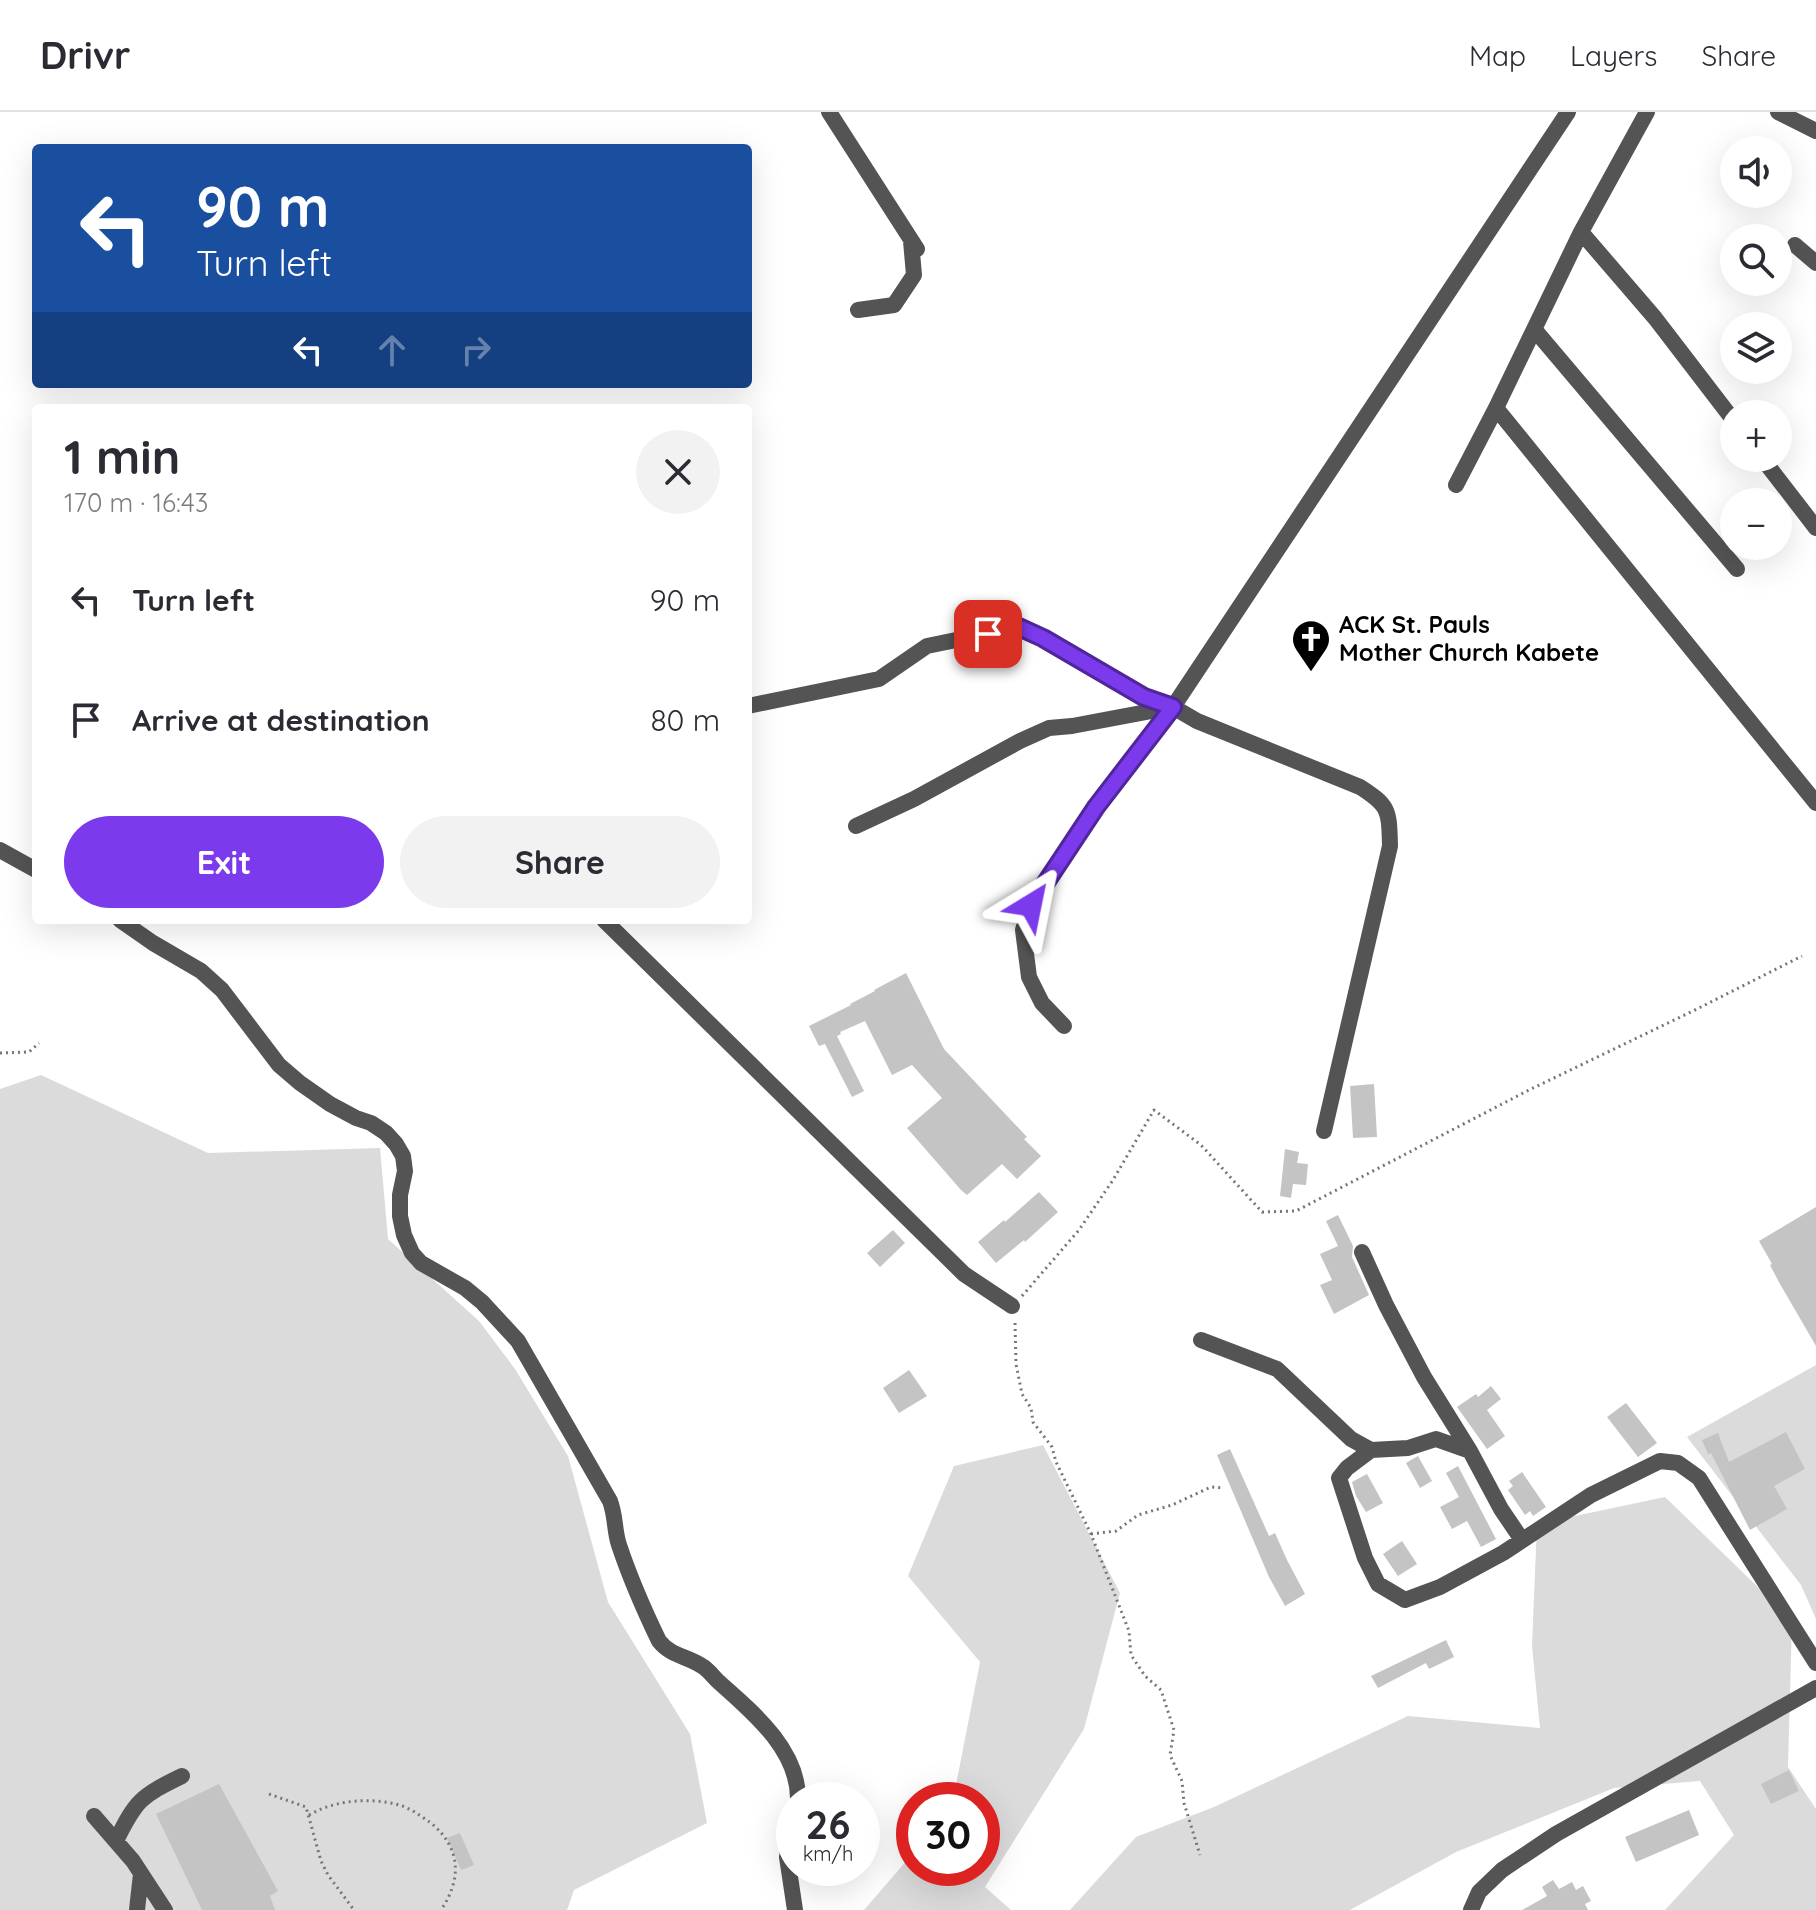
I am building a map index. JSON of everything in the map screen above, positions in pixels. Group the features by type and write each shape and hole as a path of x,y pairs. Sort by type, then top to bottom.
{"street":[{"path":"829,112 914,245 914,275 894,305 858,310"},
{"path":"1064,1026 1042,1003 1029,977 1023,930 1031,905 1096,807 1173,707 1568,112"},
{"path":"1456,485 1581,232 1647,112"},
{"path":"1778,112 1816,131"},
{"path":"1581,232 1655,318 1720,403"},
{"path":"1795,245 1816,263"},
{"path":"1534,329 1737,569"},
{"path":"1496,408 1816,803"},
{"path":"1773,472 1816,528"},
{"path":"752,705 879,679 927,646 1019,627 1144,697 1360,787 1381,800 1389,817 1390,846 1324,1131"},
{"path":"856,826 1049,728 1173,707"},
{"path":"0,850 32,868"},
{"path":"126,924 201,971 222,990 279,1065 300,1083 330,1104 379,1128 396,1144 403,1156 405,1171 400,1216 412,1253 421,1263 465,1288 482,1302 518,1341 610,1501 615,1514 617,1540 633,1586 659,1641 673,1654 702,1665 755,1714 787,1758 796,1782"},
{"path":"608,924 964,1274 1012,1306"},
{"path":"1362,1252 1424,1377 1522,1540"},
{"path":"1201,1340 1277,1369 1351,1439 1371,1450 1408,1448 1436,1439 1470,1451"},
{"path":"1371,1450 1339,1478 1365,1558 1378,1584 1405,1600 1440,1587 1503,1553 1591,1495 1660,1461 1678,1463 1699,1478 1816,1663"},
{"path":"1471,1910 1479,1892 1502,1870 1556,1834 1816,1688"},
{"path":"116,1841 140,1799 182,1776"},
{"path":"94,1816 133,1861 165,1910"},
{"path":"137,1910 141,1874"},
{"path":"791,1886 795,1910"}],"path":[{"path":"1200,1855 1184,1803 1182,1781 1170,1755 1174,1730 1161,1690 1145,1676 1131,1655 1129,1631 1091,1534 1056,1462 1052,1447 1033,1422 1031,1408 1022,1394 1016,1364 1016,1328 1012,1306 1079,1230 1154,1110 1201,1145 1262,1212 1296,1211 1529,1090 1802,956"},
{"path":"0,1053 29,1052 39,1043"},
{"path":"1091,1534 1116,1531 1138,1515 1172,1505 1211,1487 1224,1488"},
{"path":"269,1794 306,1807 321,1861 354,1910"},
{"path":"309,1815 322,1807 362,1801 401,1805 420,1815 444,1834 455,1861 454,1885 441,1910"}],"shaded area":[{"path":"41,1075 208,1153 380,1148 388,1239 479,1321 515,1369 568,1456 608,1602 690,1734 707,1823 574,1890 567,1910 0,1910 0,1089"},
{"path":"1816,1365 1816,1619 1801,1585 1687,1437"},
{"path":"1043,1445 1120,1593 1084,1729 1000,1863 1000,1782 957,1782 980,1662 908,1576 954,1466"},
{"path":"1665,1497 1792,1620 1788,1767 1816,1809 1816,1910 1665,1910 1734,1835 1700,1781 1614,1788 1456,1852 1350,1910 1070,1910 1136,1837 1214,1807 1408,1716 1540,1728 1532,1646 1537,1524"},
{"path":"896,1873 896,1886 986,1886 1011,1910 864,1910"}],"building":[{"path":"906,973 944,1049 1041,1156 1017,1179 1002,1164 967,1195 961,1190 907,1128 942,1098 912,1065 892,1075 865,1021 837,1036 864,1091 852,1097 825,1044 819,1046 809,1026"},
{"path":"1374,1084 1377,1137 1353,1138 1350,1086"},
{"path":"1285,1149 1299,1152 1297,1163 1308,1164 1306,1185 1293,1184 1291,1198 1280,1196"},
{"path":"1039,1192 1058,1212 996,1263 978,1242"},
{"path":"1816,1207 1816,1346 1759,1241"},
{"path":"1338,1215 1353,1246 1352,1257 1369,1295 1334,1314 1320,1285 1332,1280 1320,1254 1338,1246 1326,1221"},
{"path":"893,1230 905,1243 880,1267 867,1253"},
{"path":"909,1370 927,1396 899,1413 883,1388"},
{"path":"1491,1386 1501,1399 1487,1410 1505,1436 1487,1449 1457,1407 1476,1394 1478,1397"},
{"path":"1626,1403 1657,1443 1638,1457 1607,1417"},
{"path":"1786,1432 1805,1469 1774,1486 1787,1509 1750,1530 1702,1440 1718,1433 1729,1462"},
{"path":"1230,1449 1269,1536 1275,1533 1305,1594 1285,1606 1269,1577 1217,1455"},
{"path":"1418,1456 1432,1481 1420,1488 1406,1463"},
{"path":"1458,1466 1496,1539 1481,1547 1467,1521 1452,1529 1440,1507 1459,1497 1446,1473"},
{"path":"1522,1472 1546,1507 1533,1516 1530,1511 1525,1515 1508,1490 1513,1486 1509,1481"},
{"path":"1367,1474 1383,1503 1366,1512 1352,1482"},
{"path":"1402,1541 1417,1564 1398,1576 1383,1554"},
{"path":"1446,1640 1454,1657 1429,1669 1426,1663 1378,1688 1371,1676"},
{"path":"1789,1770 1799,1791 1771,1804 1761,1784"},
{"path":"219,1784 278,1891 270,1896 275,1910 202,1910 156,1814"},
{"path":"1689,1810 1699,1835 1636,1862 1625,1837"},
{"path":"460,1833 474,1865 461,1870 447,1838"},
{"path":"1553,1880 1559,1889 1572,1882 1576,1890 1583,1886 1591,1901 1585,1904 1588,1910 1522,1910 1547,1896 1542,1887"}],"place":[{"name":"ACK St. Pauls Mother Church Kabete","path":"1311,673"}],"route":[{"path":"988,634 1019,627 1144,697 1173,707 1096,807 1031,905"}]}
